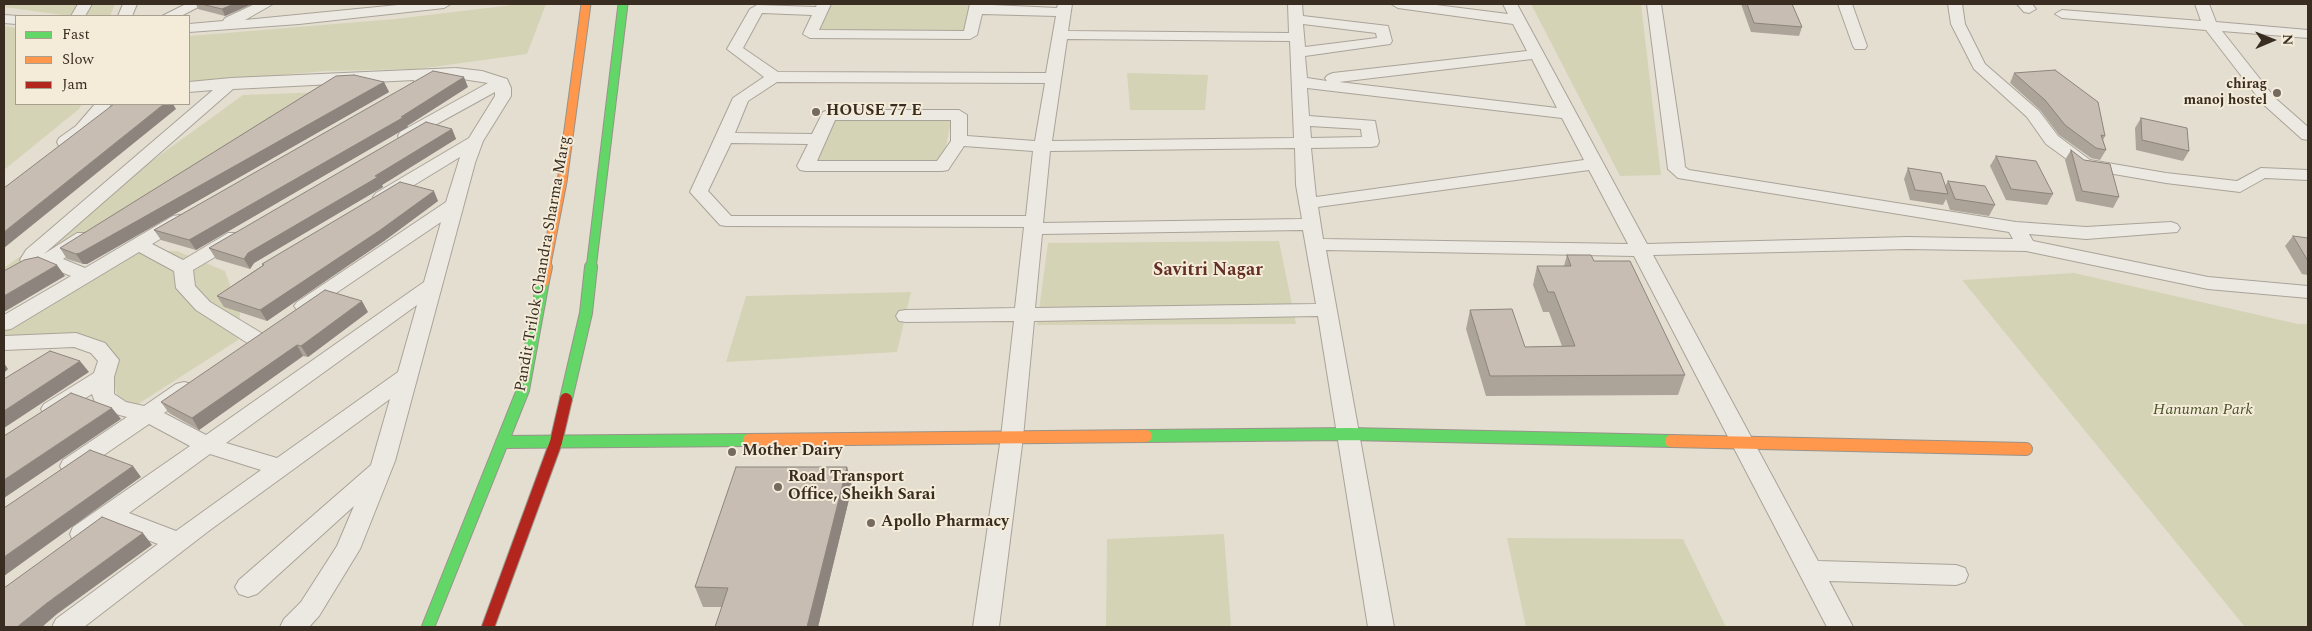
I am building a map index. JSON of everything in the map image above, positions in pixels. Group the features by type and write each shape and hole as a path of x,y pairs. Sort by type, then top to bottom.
{"main road":[{"name":"Pandit Trilok Chandra Sharma Marg","path":"428,627 523,390 562,182 586,4"},
{"path":"488,627 556,442 586,313 622,4"},
{"path":"502,442 1349,434 2026,449"}],"street":[{"path":"79,15 86,4"},
{"path":"172,15 197,4"},
{"path":"221,26 266,4"},
{"path":"299,20 304,13 318,4"},
{"path":"190,28 299,20 444,4"},
{"path":"1398,4 1515,12 1840,627"},
{"path":"1654,4 1675,158 1677,169 1684,174 2016,228 2086,233 2171,228"},
{"path":"1845,4 1860,46"},
{"path":"1955,4 1958,24 1979,66 2032,114 2052,140 2085,164 2166,178 2240,187 2260,174 2308,175"},
{"path":"2202,4 2211,27 2269,101 2308,135"},
{"path":"774,77 735,49 758,7 822,7 810,34 970,35 976,7 1064,8 1042,146 1012,437 986,627"},
{"path":"2062,14 2308,34"},
{"path":"1060,35 1296,28 1383,29 1385,41 1296,28"},
{"path":"1296,28 1301,122 1311,224 1382,627"},
{"path":"1299,82 1537,54"},
{"path":"400,94 434,74"},
{"path":"190,87 231,83 434,74 482,76 501,82 504,88 503,96 475,141 454,205 381,468 348,549 310,609 293,627"},
{"path":"1053,78 774,77 741,98 725,138 699,192 726,221 1035,225 1311,224"},
{"path":"303,99 336,79"},
{"path":"394,143 501,82"},
{"path":"1299,82 1570,114"},
{"path":"97,229 48,260 33,263 29,260 33,254 231,83"},
{"path":"50,153 82,130 102,105"},
{"path":"828,115 959,115 959,141 942,166 806,166 828,115"},
{"path":"959,141 1042,146 1371,142 1369,124 1301,122"},
{"path":"725,138 818,138"},
{"path":"364,208 475,141"},
{"path":"1308,203 1596,164"},
{"path":"183,268 186,288 202,306 265,334 454,205"},
{"path":"4,324 195,211"},
{"path":"183,268 250,228"},
{"path":"2016,228 2026,245"},
{"path":"1314,244 1642,250 1908,243 2026,245 2208,283 2308,292"},
{"path":"138,244 183,268"},
{"path":"48,260 86,275"},
{"path":"68,544 431,286"},
{"path":"906,316 1327,310"},
{"path":"4,343 76,340 98,348 109,360 103,377 103,397 120,408 148,414 206,445 280,468"},
{"path":"44,359 76,340"},
{"path":"65,627 406,376"},
{"path":"37,419 103,377"},
{"path":"53,479 202,377"},
{"path":"248,587 381,468"},
{"path":"108,515 179,542"},
{"path":"1810,572 1956,576"}],"green space":[{"path":"4,4 115,4 110,15 63,15 4,7"},
{"path":"521,4 546,4 527,54 418,69 326,71 190,83 190,36 395,19"},
{"path":"820,4 977,4 970,35 810,34"},
{"path":"1531,4 1641,4 1661,175 1620,176"},
{"path":"4,26 15,28 15,105 81,105 79,109 4,170"},
{"path":"1127,73 1208,75 1205,110 1130,110"},
{"path":"324,92 4,281 4,268 243,95"},
{"path":"823,121 951,121 942,166 806,166"},
{"path":"1279,241 1296,324 1037,325 1048,243"},
{"path":"136,251 177,251 225,271 240,313 238,340 121,415 107,349 62,343 4,342 4,331"},
{"name":"Hanuman Park","path":"2074,273 2298,324 2308,324 2308,627 2245,627 1962,280"},
{"path":"911,292 897,352 726,362 746,296"},
{"path":"1224,534 1231,627 1106,627 1107,539"},
{"path":"1507,538 1683,539 1726,627 1526,627"}],"building":[{"path":"201,4 234,4 222,9"},
{"path":"1747,4 1792,4 1802,27 1754,23"},
{"path":"2055,70 2098,102 2105,136 2101,135 2106,150 2096,148 2065,125 2045,100 2014,73"},
{"path":"433,71 464,77 401,117 404,117 189,240 154,230"},
{"path":"354,75 384,82 80,253 76,254 60,248 336,76"},
{"path":"113,105 163,105 4,232 4,188"},
{"path":"2141,118 2187,128 2189,151 2142,140"},
{"path":"426,122 452,129 375,176 378,177 248,253 244,259 209,248"},
{"path":"2071,150 2084,160 2110,164 2119,197 2082,191"},
{"path":"1996,156 2036,161 2053,194 2011,189"},
{"path":"1908,168 1941,173 1948,194 1915,190"},
{"path":"1948,181 1985,186 1995,205 1955,199"},
{"path":"400,182 434,191 379,231 260,310 217,296 264,265 262,264"},
{"path":"2293,236 2308,238 2308,261"},
{"path":"1567,255 1591,255 1594,261 1630,261 1685,375 1490,376 1470,310 1512,309 1525,347 1575,346 1554,292 1548,292 1537,266 1571,266"},
{"path":"38,257 57,265 4,296 4,271 24,260"},
{"path":"325,290 362,301 301,346 297,345 192,418 161,402"},
{"path":"50,351 80,361 4,411 4,379"},
{"path":"71,393 112,408 4,480 4,436"},
{"path":"90,450 133,466 4,557 4,508"},
{"path":"736,467 847,467 807,627 715,627 728,588 695,587"},
{"path":"102,517 143,533 17,627 4,627 4,588"}],"traffic: fast":[{"path":"566,399 586,313 623,4"},
{"path":"428,627 523,390 543,281"},
{"path":"1146,436 1349,434 1671,441"},
{"path":"502,442 749,440"}],"traffic: slow":[{"path":"543,281 562,182 586,4"},
{"path":"749,440 1146,436"},
{"path":"1671,441 2026,449"}],"traffic: jam":[{"path":"488,627 556,442 566,399"}],"place":[{"name":"chirag manoj hostel","path":"2277,93"},
{"name":"HOUSE 77 E","path":"816,112"},
{"name":"Mother Dairy","path":"732,452"},
{"name":"Road Transport Office, Sheikh Sarai","path":"778,487"},
{"name":"Apollo Pharmacy","path":"871,523"}],"district":[{"name":"Savitri Nagar","path":"1208,271"}]}
